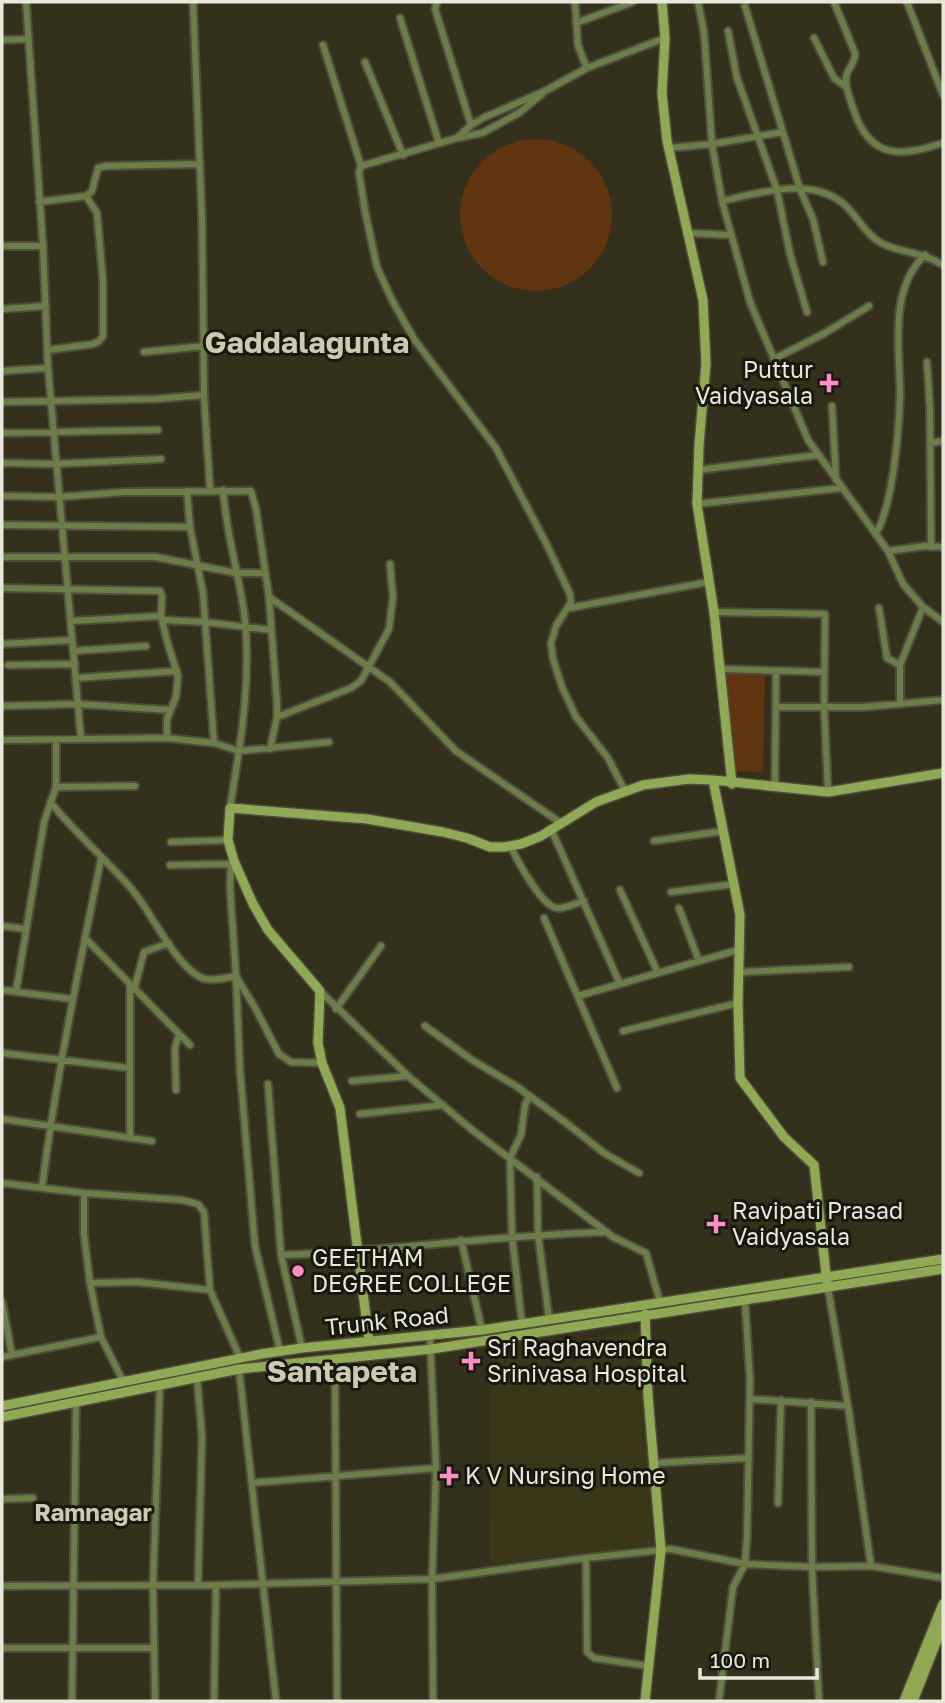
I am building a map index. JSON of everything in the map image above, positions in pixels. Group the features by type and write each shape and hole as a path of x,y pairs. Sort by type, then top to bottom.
{"street":[{"path":"26,2 43,246 48,368 81,740"},
{"path":"193,2 202,219 204,395 210,491"},
{"path":"438,2 435,9 471,125"},
{"path":"575,2 578,46 586,68"},
{"path":"576,23 633,2"},
{"path":"663,2 665,38 662,93 668,148 703,300 706,363 697,504 714,612 732,784"},
{"path":"698,2 705,32 712,144 722,201 750,302 808,440 888,551 903,584 923,607 942,622"},
{"path":"834,2 855,53 846,77 846,87 864,133 893,153 943,143"},
{"path":"907,2 943,95"},
{"path":"745,6 800,189 813,219 823,262"},
{"path":"400,18 439,143"},
{"path":"728,31 737,78 777,190 790,254 807,312"},
{"path":"2,40 28,38"},
{"path":"457,138 471,125 545,91 586,68 665,38"},
{"path":"814,38 834,78 846,87"},
{"path":"323,46 361,166 359,172 365,211 377,267 414,339 496,448 566,586 571,602 556,626 551,643 553,659 576,717 608,758 625,791"},
{"path":"365,62 402,155"},
{"path":"361,166 492,129 530,106 545,91"},
{"path":"668,148 712,144 783,132"},
{"path":"38,202 86,196 92,191 98,168 106,166 199,164"},
{"path":"722,201 777,190 800,189 821,193 844,204 872,236 883,244 925,255 943,265"},
{"path":"48,350 93,344 103,335 103,281 97,213 86,196"},
{"path":"688,233 730,234"},
{"path":"2,246 43,246"},
{"path":"876,533 893,479 900,399 898,348 901,307 908,279 925,255"},
{"path":"2,309 46,306"},
{"path":"774,359 825,333 869,306"},
{"path":"144,352 204,346"},
{"path":"927,362 931,443 931,547"},
{"path":"2,371 48,368"},
{"path":"2,402 204,395"},
{"path":"832,406 835,480"},
{"path":"2,433 158,430"},
{"path":"931,443 943,441"},
{"path":"698,470 818,455"},
{"path":"2,463 56,464 161,459"},
{"path":"697,504 841,488"},
{"path":"223,490 246,627 247,686 228,840 232,862 230,887 240,1070 255,1246 280,1351"},
{"path":"187,491 190,527 199,565 214,743"},
{"path":"2,496 59,497 124,492 251,491 269,597 277,718 270,749"},
{"path":"2,525 190,527"},
{"path":"888,551 943,547"},
{"path":"2,557 156,557 236,573 264,573"},
{"path":"277,718 351,688 361,681 388,629 393,597 390,564"},
{"path":"569,608 708,582"},
{"path":"2,588 157,590 162,596 162,618 177,671 176,697 169,710 167,738"},
{"path":"269,597 404,695 456,751 561,823"},
{"path":"900,703 900,666 923,607"},
{"path":"879,608 887,658 900,666"},
{"path":"942,622 943,610"},
{"path":"714,612 825,614 824,706 828,792"},
{"path":"71,621 162,618 271,630"},
{"path":"2,644 72,640"},
{"path":"73,651 146,646"},
{"path":"8,665 75,664"},
{"path":"720,669 824,672"},
{"path":"76,677 177,671"},
{"path":"775,788 776,672"},
{"path":"776,706 943,701"},
{"path":"2,706 78,704 169,710"},
{"path":"2,740 167,738 214,743 239,751 329,742"},
{"path":"16,992 44,822 56,787 56,740"},
{"path":"230,808 367,819 443,832 490,846 511,847 541,836 596,802 625,791 670,781 713,780 828,792 943,773"},
{"path":"713,780 736,884 740,915 740,1078 784,1137 814,1165 826,1277 871,1566"},
{"path":"56,787 135,786"},
{"path":"50,802 141,901 183,962 198,976 206,979 236,976"},
{"path":"551,829 620,984"},
{"path":"653,841 723,831"},
{"path":"171,842 228,840"},
{"path":"511,847 520,865 550,906 560,908 584,901"},
{"path":"41,1188 49,1126 72,999 101,859"},
{"path":"170,865 232,862"},
{"path":"232,862 268,930 336,1009 408,1076 510,1158 607,1232 646,1254 660,1302"},
{"path":"671,892 736,884"},
{"path":"620,890 658,974"},
{"path":"679,908 699,961"},
{"path":"544,918 617,1088"},
{"path":"2,926 26,929"},
{"path":"85,938 190,1045"},
{"path":"131,1138 132,988 144,952 170,943"},
{"path":"336,1009 381,946"},
{"path":"578,996 741,949"},
{"path":"740,972 849,967"},
{"path":"236,976 279,1054 291,1062 322,1063"},
{"path":"2,990 72,999"},
{"path":"320,991 318,1043 322,1063 340,1108 371,1355"},
{"path":"623,1031 738,1003"},
{"path":"425,1026 565,1122 604,1153 639,1173"},
{"path":"176,1090 175,1048 179,1034"},
{"path":"2,1053 130,1068"},
{"path":"352,1082 408,1076"},
{"path":"268,1084 281,1255 302,1348"},
{"path":"522,1323 512,1236 510,1158 521,1135 529,1097"},
{"path":"360,1114 443,1105"},
{"path":"2,1119 152,1141"},
{"path":"537,1177 538,1234 549,1319"},
{"path":"2,1183 84,1193 182,1200 198,1204 204,1212 209,1290 240,1358"},
{"path":"84,1193 84,1234 101,1337 124,1381 125,1392"},
{"path":"281,1255 360,1252 538,1234 607,1232"},
{"path":"460,1240 482,1330"},
{"name":"Trunk Road","path":"2,1406 280,1351 482,1330 943,1259"},
{"path":"2,1417 239,1369 432,1349 943,1269"},
{"path":"90,1283 138,1282 209,1290"},
{"path":"719,1701 733,1587 745,1563 750,1399 745,1301"},
{"path":"2,1302 12,1355"},
{"path":"643,1306 661,1550 645,1701"},
{"path":"2,1357 101,1337"},
{"path":"430,1337 436,1468 432,1579 433,1701"},
{"path":"335,1359 337,1701"},
{"path":"239,1369 275,1701"},
{"path":"197,1377 202,1437 198,1585"},
{"path":"155,1701 153,1585 160,1384"},
{"path":"750,1399 848,1406"},
{"path":"779,1503 781,1401"},
{"path":"72,1701 76,1402"},
{"path":"811,1402 818,1701"},
{"path":"654,1463 749,1458"},
{"path":"252,1483 336,1474 436,1468"},
{"path":"2,1499 33,1498"},
{"path":"2,1586 216,1585 432,1579 671,1549 745,1563 813,1567 871,1566 943,1578"},
{"path":"586,1558 586,1652 594,1658 649,1666"},
{"path":"214,1701 216,1585"},
{"path":"904,1701 943,1604"},
{"path":"913,1701 943,1625"},
{"path":"2,1648 154,1648"}],"shaded area":[{"path":"536,139 565,145 590,161 606,186 612,215 606,244 590,269 565,285 536,291 507,285 482,269 466,244 460,215 466,186 482,161 507,145"},
{"path":"721,664 765,669 763,772 728,771"},
{"path":"640,1330 654,1545 490,1564 491,1353"}],"place":[{"name":"Puttur Vaidyasala","path":"829,383"},
{"name":"Ravipati Prasad Vaidyasala","path":"716,1224"},
{"name":"GEETHAM DEGREE COLLEGE","path":"298,1271"},
{"name":"Sri Raghavendra Srinivasa Hospital","path":"471,1361"},
{"name":"K V Nursing Home","path":"449,1476"}],"district":[{"name":"Gaddalagunta","path":"307,343"},
{"name":"Santapeta","path":"342,1372"},
{"name":"Ramnagar","path":"93,1513"}]}
